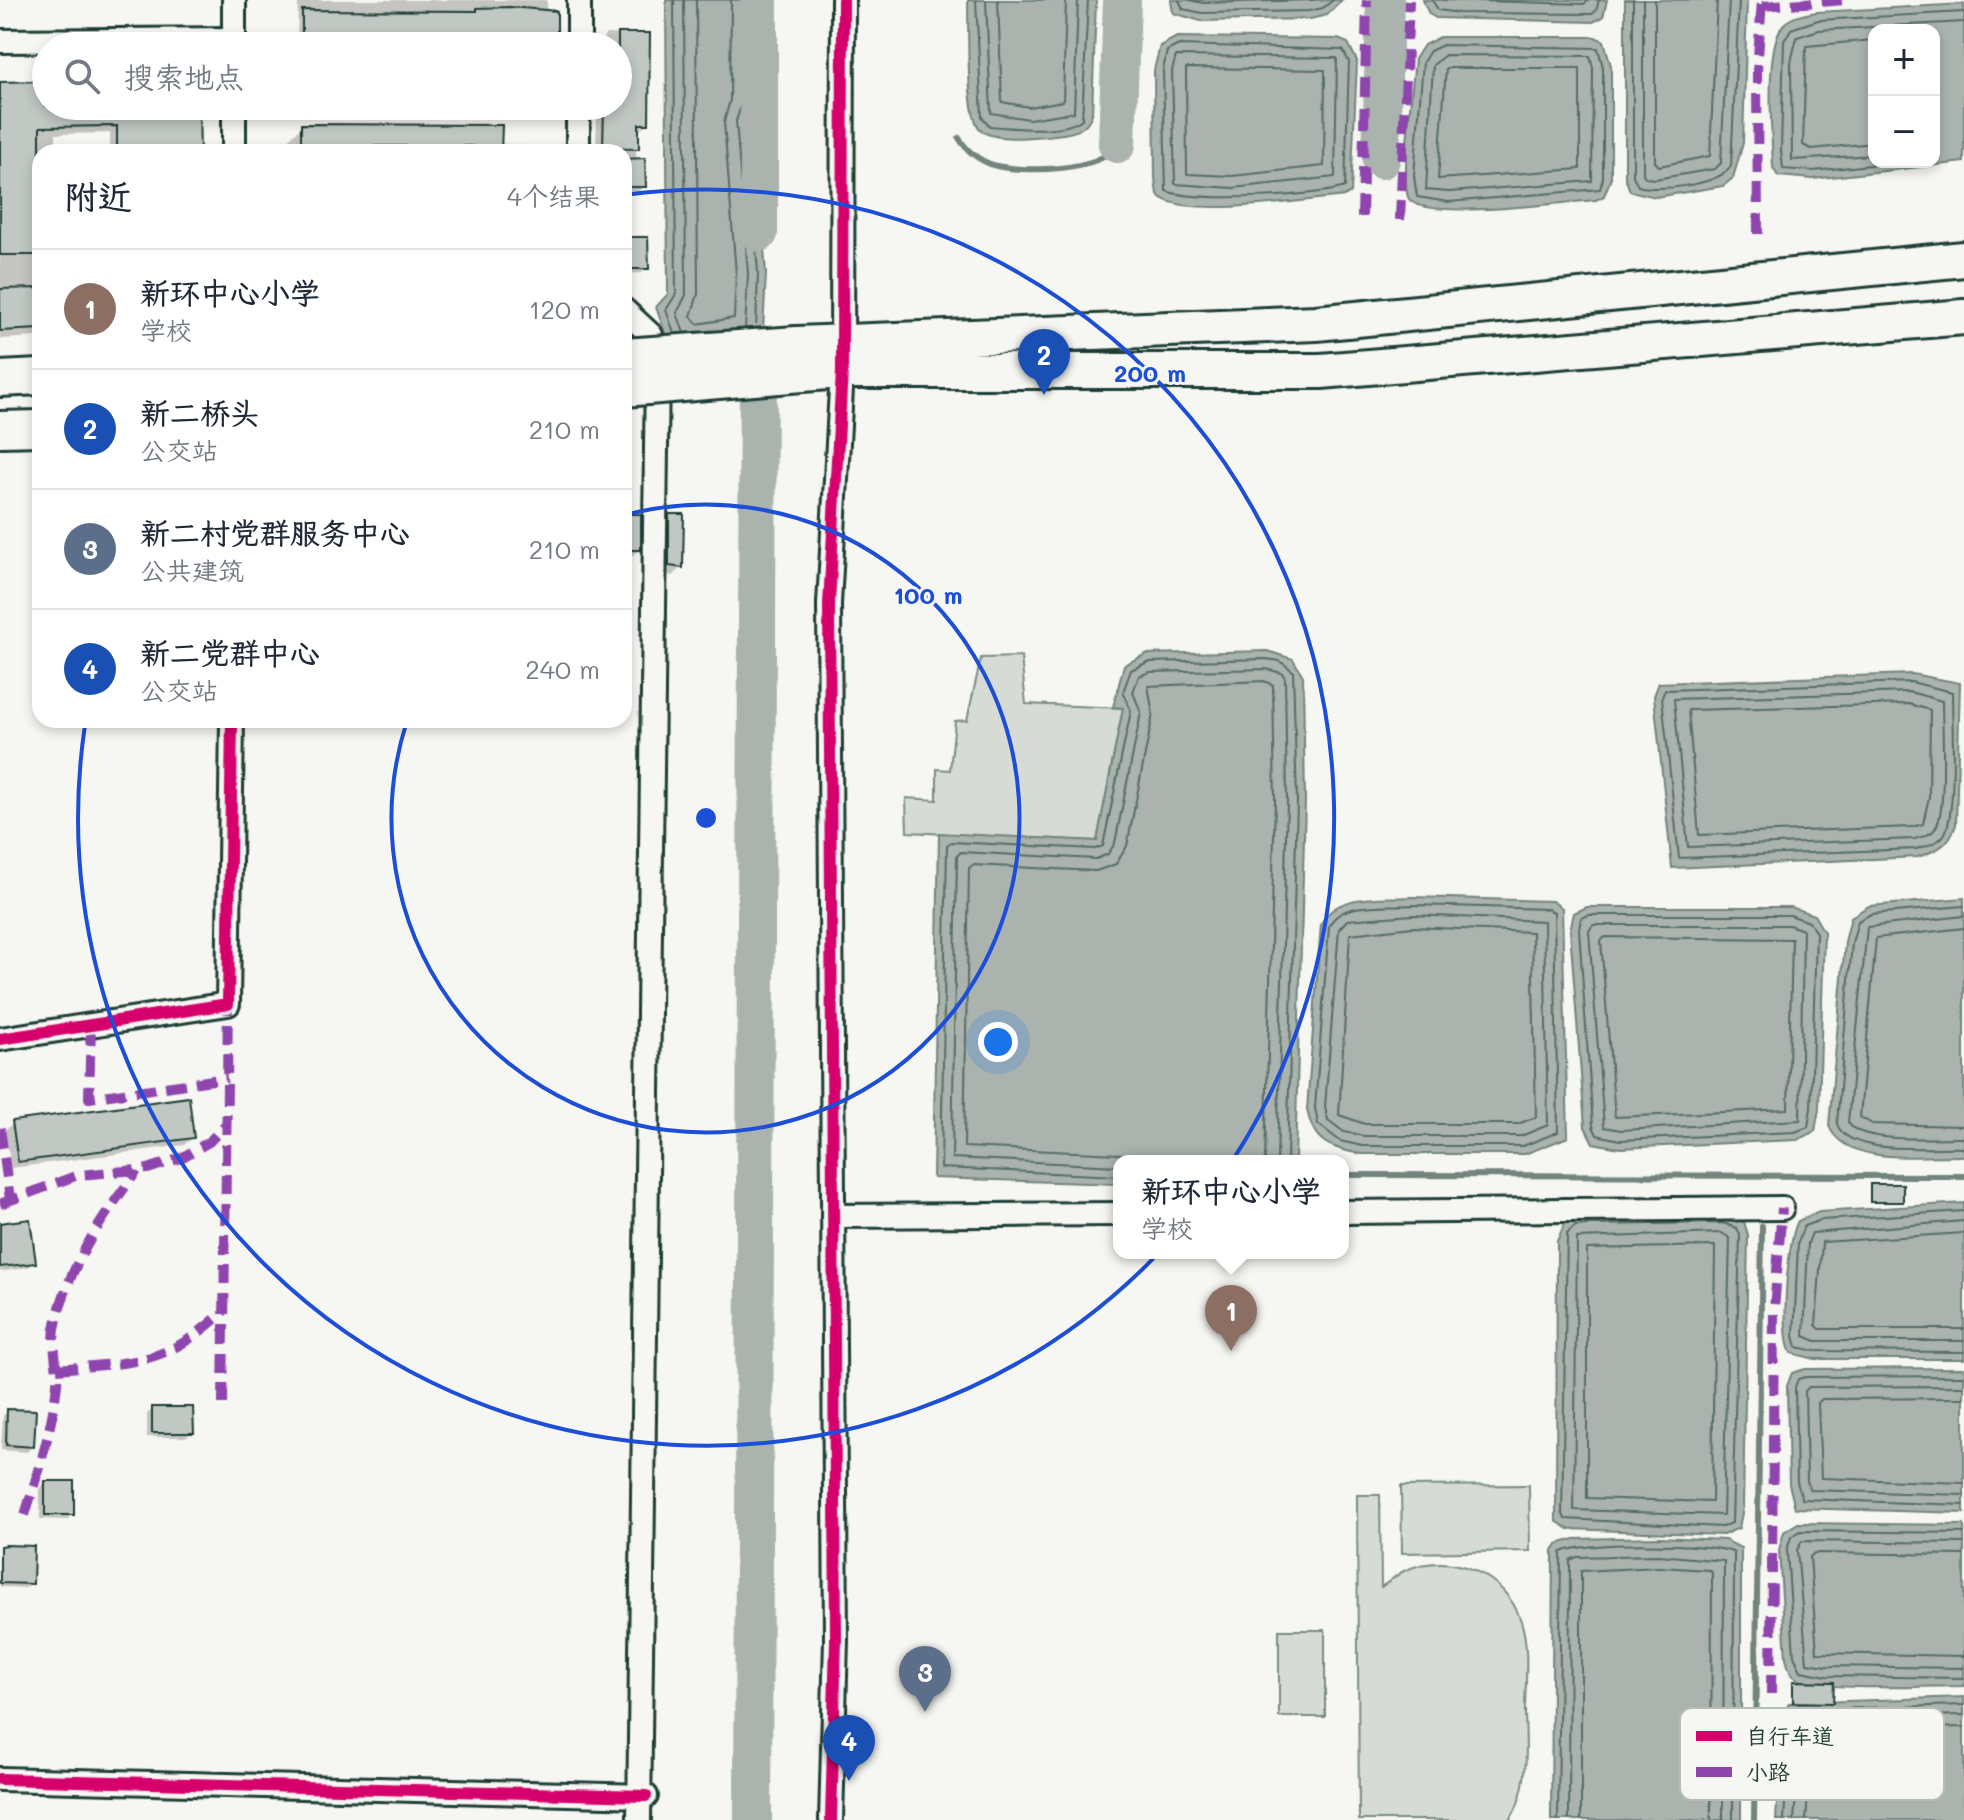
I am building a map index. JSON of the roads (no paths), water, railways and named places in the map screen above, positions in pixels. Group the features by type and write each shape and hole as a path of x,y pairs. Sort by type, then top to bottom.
{"highway":[{"path":"632,356 799,359 1316,323 1964,259"},
{"path":"842,356 1321,371 1964,317"},
{"path":"632,388 799,359"},
{"path":"0,379 32,377"},
{"path":"0,429 32,428"}],"street":[{"path":"234,0 234,32"},
{"path":"579,0 579,32"},
{"path":"831,1820 836,1640 829,604 842,356 843,0"},
{"path":"0,41 32,41"},
{"path":"234,120 234,144"},
{"path":"578,120 578,144"},
{"path":"632,317 651,335 657,367 639,1820"},
{"path":"0,1039 228,1004 232,728"},
{"path":"1349,1212 1782,1208"},
{"path":"833,1216 1113,1214"},
{"path":"0,1779 646,1796"}],"water":[{"path":"666,0 761,0 760,108 754,120 766,274 762,349 673,356 656,307 668,294"},
{"path":"968,0 1096,0 1092,114 1084,126 1068,133 1022,138 993,136 980,129 975,120 970,88"},
{"path":"1171,0 1342,0 1327,15 1310,19 1201,21 1173,13"},
{"path":"1423,0 1607,0 1603,17 1593,22 1436,18 1429,14"},
{"path":"1625,0 1747,0 1743,143 1733,178 1723,186 1656,197 1630,191 1625,177"},
{"path":"1964,4 1964,162 1940,165 1940,24 1868,24 1868,168 1911,168 1813,179 1778,176 1773,168 1770,94 1773,53 1783,25 1798,16 1817,12"},
{"path":"1177,37 1338,39 1348,43 1357,61 1351,193 1304,201 1224,207 1178,204 1160,197 1155,177 1154,70 1160,46"},
{"path":"1440,37 1595,37 1604,41 1611,66 1611,178 1604,196 1596,200 1467,210 1440,209 1409,199 1406,155 1415,59 1424,45"},
{"path":"1267,651 1293,659 1303,676 1305,801 1295,1155 1113,1155 1113,1184 933,1178 939,833 1097,841 1123,708 1113,707 1124,665 1146,654"},
{"path":"1912,674 1960,683 1956,825 1942,846 1918,857 1672,868 1654,696 1659,683"},
{"path":"1413,897 1552,901 1562,908 1568,1137 1525,1154 1361,1154 1332,1146 1314,1130 1307,1109 1321,924 1328,914 1348,902"},
{"path":"1964,898 1964,1156 1889,1156 1852,1148 1838,1139 1829,1126 1845,942 1851,917 1869,906"},
{"path":"1587,907 1791,907 1814,915 1824,932 1819,1109 1815,1131 1797,1140 1620,1148 1593,1143 1585,1127 1570,930 1574,913"},
{"path":"1964,1203 1964,1359 1815,1359 1791,1353 1786,1327 1786,1287 1798,1221 1819,1212"},
{"path":"1574,1218 1736,1218 1744,1222 1748,1235 1743,1508 1739,1528 1723,1535 1569,1529 1556,1521 1557,1241 1565,1223"},
{"path":"1964,1368 1964,1513 1795,1508 1789,1484 1787,1386 1792,1373 1805,1369"},
{"path":"1798,1523 1964,1525 1964,1686 1828,1686 1794,1677 1786,1658 1779,1550 1784,1532"},
{"path":"1659,1537 1725,1540 1741,1548 1741,1708 1680,1708 1680,1800 1741,1800 1741,1820 1551,1820 1553,1550 1557,1544 1575,1539"},
{"path":"1964,1697 1964,1820 1776,1820 1777,1800 1944,1800 1944,1708 1787,1708 1789,1703"}],"waterway":[{"path":"759,0 759,233"},
{"path":"1117,144 1122,0"},
{"path":"1381,160 1385,0"},
{"path":"959,138 969,151 982,160 1006,168 1022,169 1079,165 1109,153 1117,144"},
{"path":"753,1820 758,343"},
{"path":"1349,1175 1964,1176"},
{"path":"1756,1708 1762,1226"},
{"path":"1754,1800 1754,1820"}],"place":[{"name":"新二桥头","path":"1044,395"},
{"name":"新环中心小学","path":"1231,1351"},
{"name":"新二村党群服务中心","path":"925,1712"},
{"name":"新二党群中心","path":"849,1781"}]}
